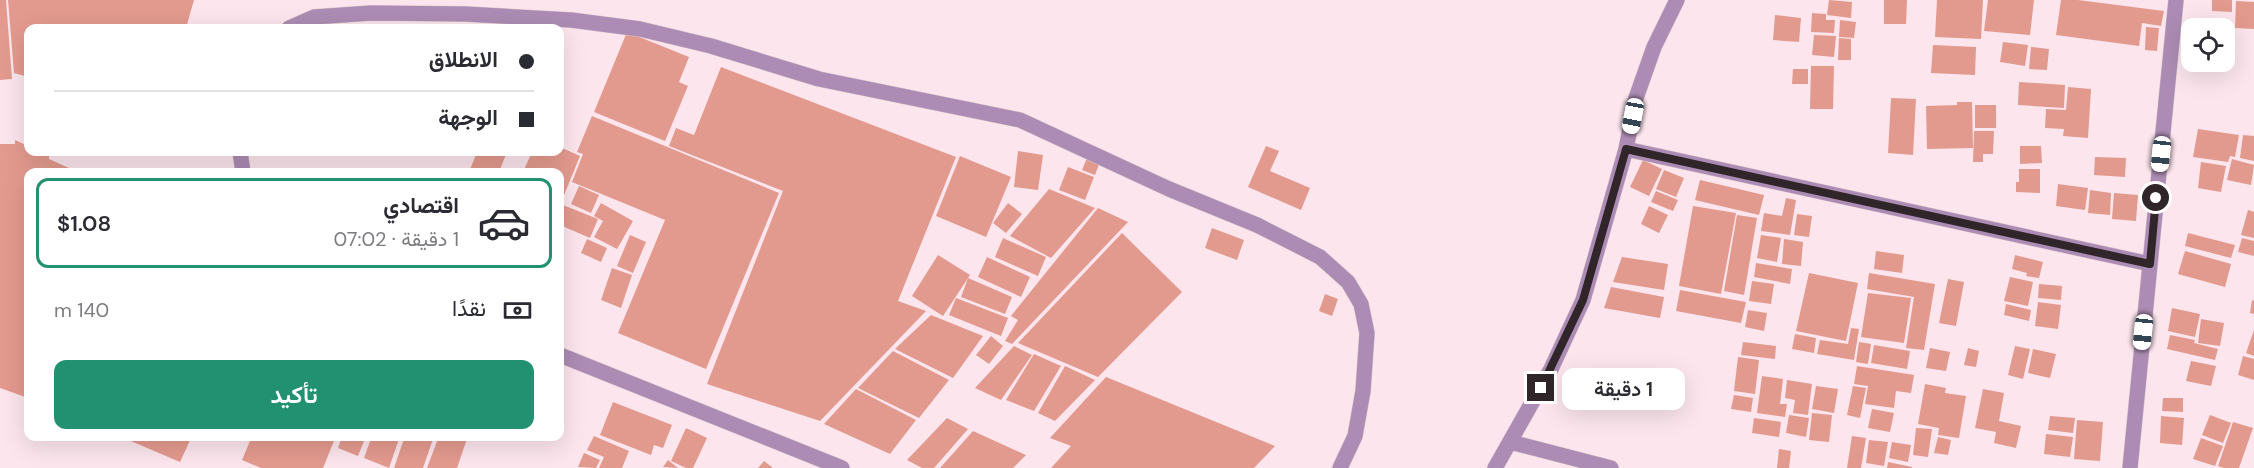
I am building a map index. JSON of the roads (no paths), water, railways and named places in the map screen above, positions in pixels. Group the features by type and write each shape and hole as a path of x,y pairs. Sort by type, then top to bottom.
{"street":[{"path":"1495,468 1551,369 1583,300 1626,149 1636,99 1654,47 1677,0"},
{"path":"2130,468 2176,0"},
{"path":"298,24 314,16 332,14 466,14 571,20 640,29 711,46 819,79 1020,120 1169,189 1257,225 1320,256 1348,282 1361,304 1367,333 1363,391 1355,436 1340,468"},
{"path":"1626,149 2150,264"},
{"path":"564,357 842,468"},
{"path":"1510,442 1611,468"}]}
